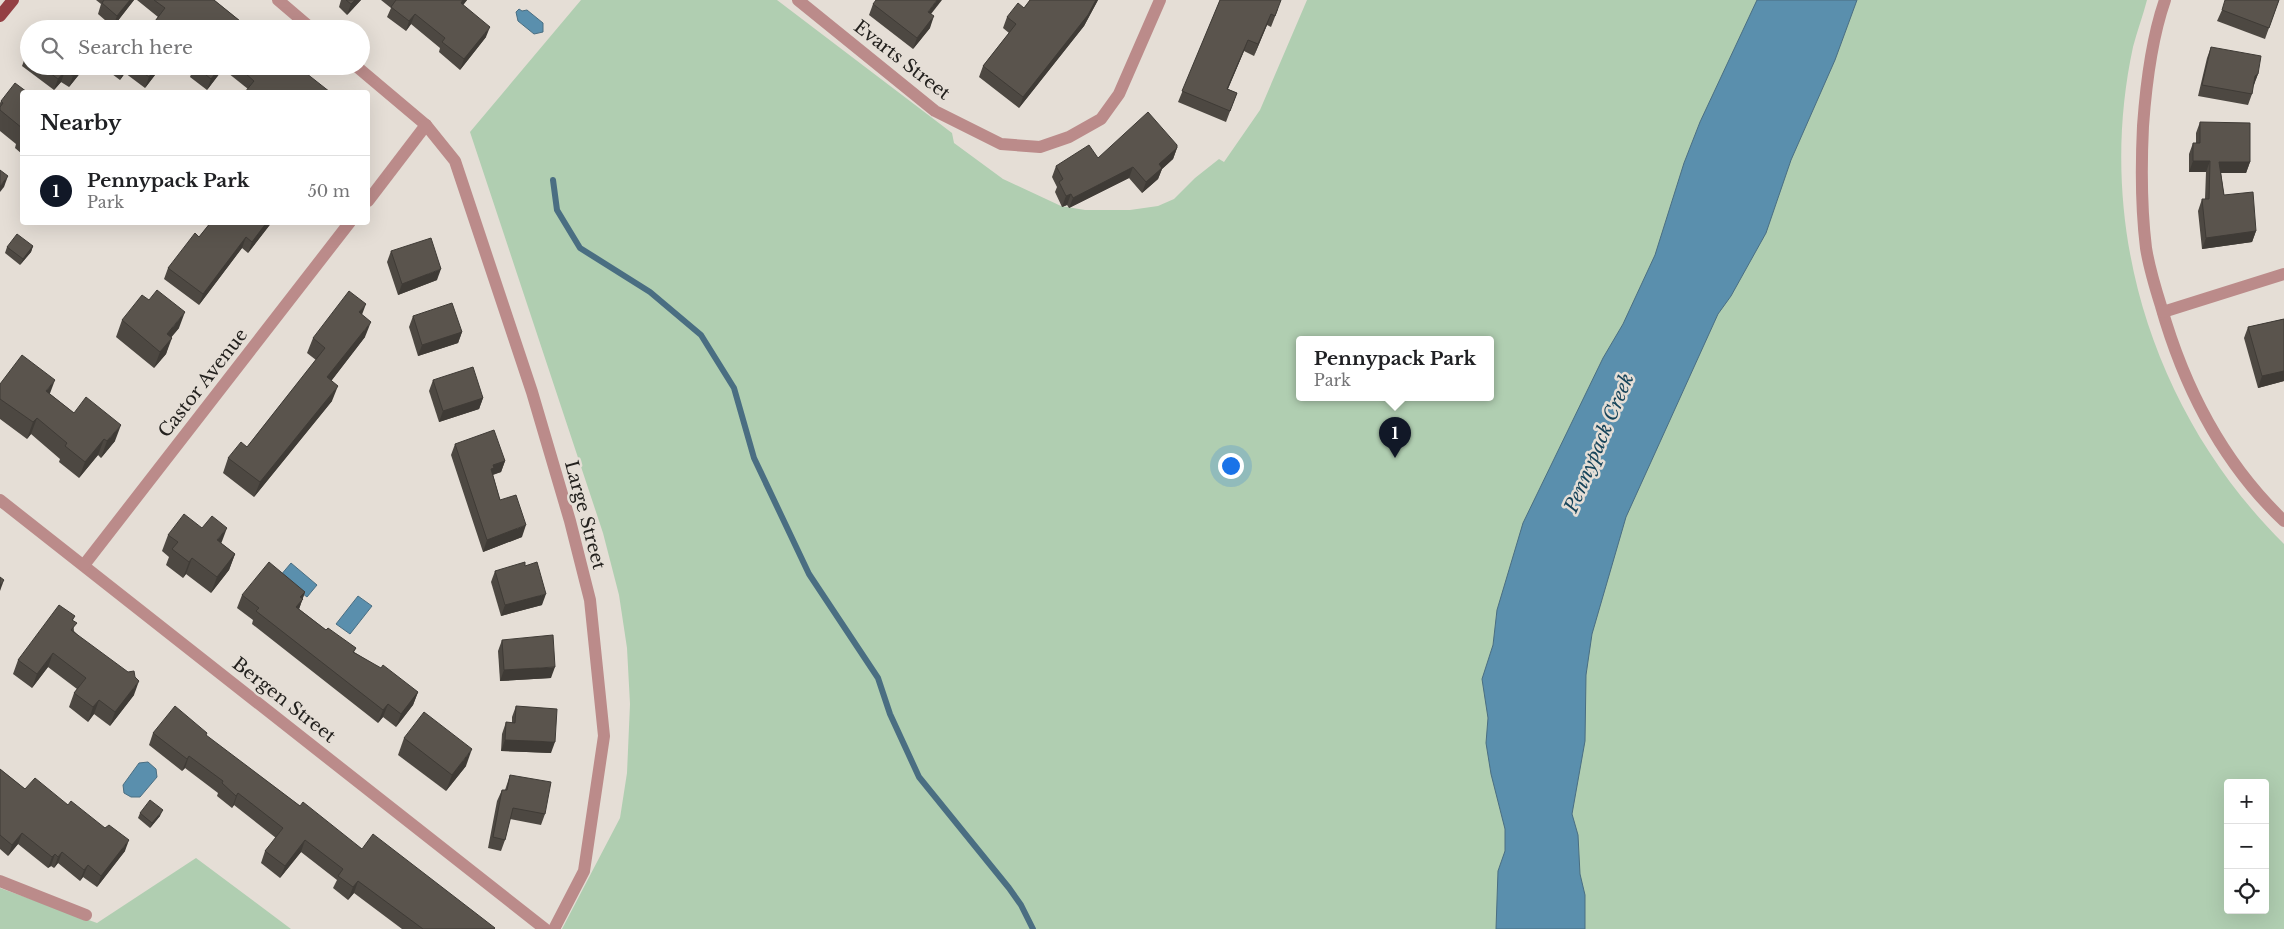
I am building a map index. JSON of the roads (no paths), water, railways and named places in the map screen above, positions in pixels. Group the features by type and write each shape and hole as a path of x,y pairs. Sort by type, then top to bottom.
{"main road":[{"path":"0,16 13,0"}],"street":[{"path":"278,0 301,20"},
{"name":"Evarts Street","path":"804,2 935,111 1001,144 1040,147 1070,137 1100,119 1119,94 1160,0"},
{"path":"2165,0 2155,27 2146,91 2141,172 2146,248 2163,312 2180,365 2205,416 2229,458 2263,501 2284,521"},
{"name":"Large Street","path":"367,75 426,125 455,161 532,392 570,521 590,600 604,736 584,871 554,929"},
{"path":"370,198 426,125"},
{"name":"Castor Avenue","path":"84,565 348,225"},
{"path":"2163,312 2284,274"},
{"name":"Bergen Street","path":"0,500 545,929"},
{"path":"0,881 86,915"}],"water":[{"name":"Pennypack Creek","path":"1757,0 1857,0 1835,60 1791,160 1766,233 1731,296 1718,314 1626,517 1592,634 1586,675 1585,741 1572,814 1578,835 1580,874 1585,895 1585,929 1496,929 1498,871 1505,851 1505,829 1491,774 1486,743 1488,718 1482,679 1493,645 1497,610 1523,523 1603,358 1623,324 1655,255 1684,163 1700,122"},
{"path":"519,9 522,11 527,10 543,23 543,32 534,34 518,21 516,12"},
{"path":"291,563 317,585 307,597 280,576"},
{"path":"358,596 372,606 350,634 336,624"},
{"path":"148,762 156,769 157,777 140,797 131,797 124,793 123,785 139,763"}],"waterway":[{"path":"553,180 557,210 580,248 650,292 701,335 734,388 754,458 809,574 878,678 890,714 919,777 1009,888 1021,905 1033,929"}],"place":[{"name":"Pennypack Park","path":"1395,458"}]}
